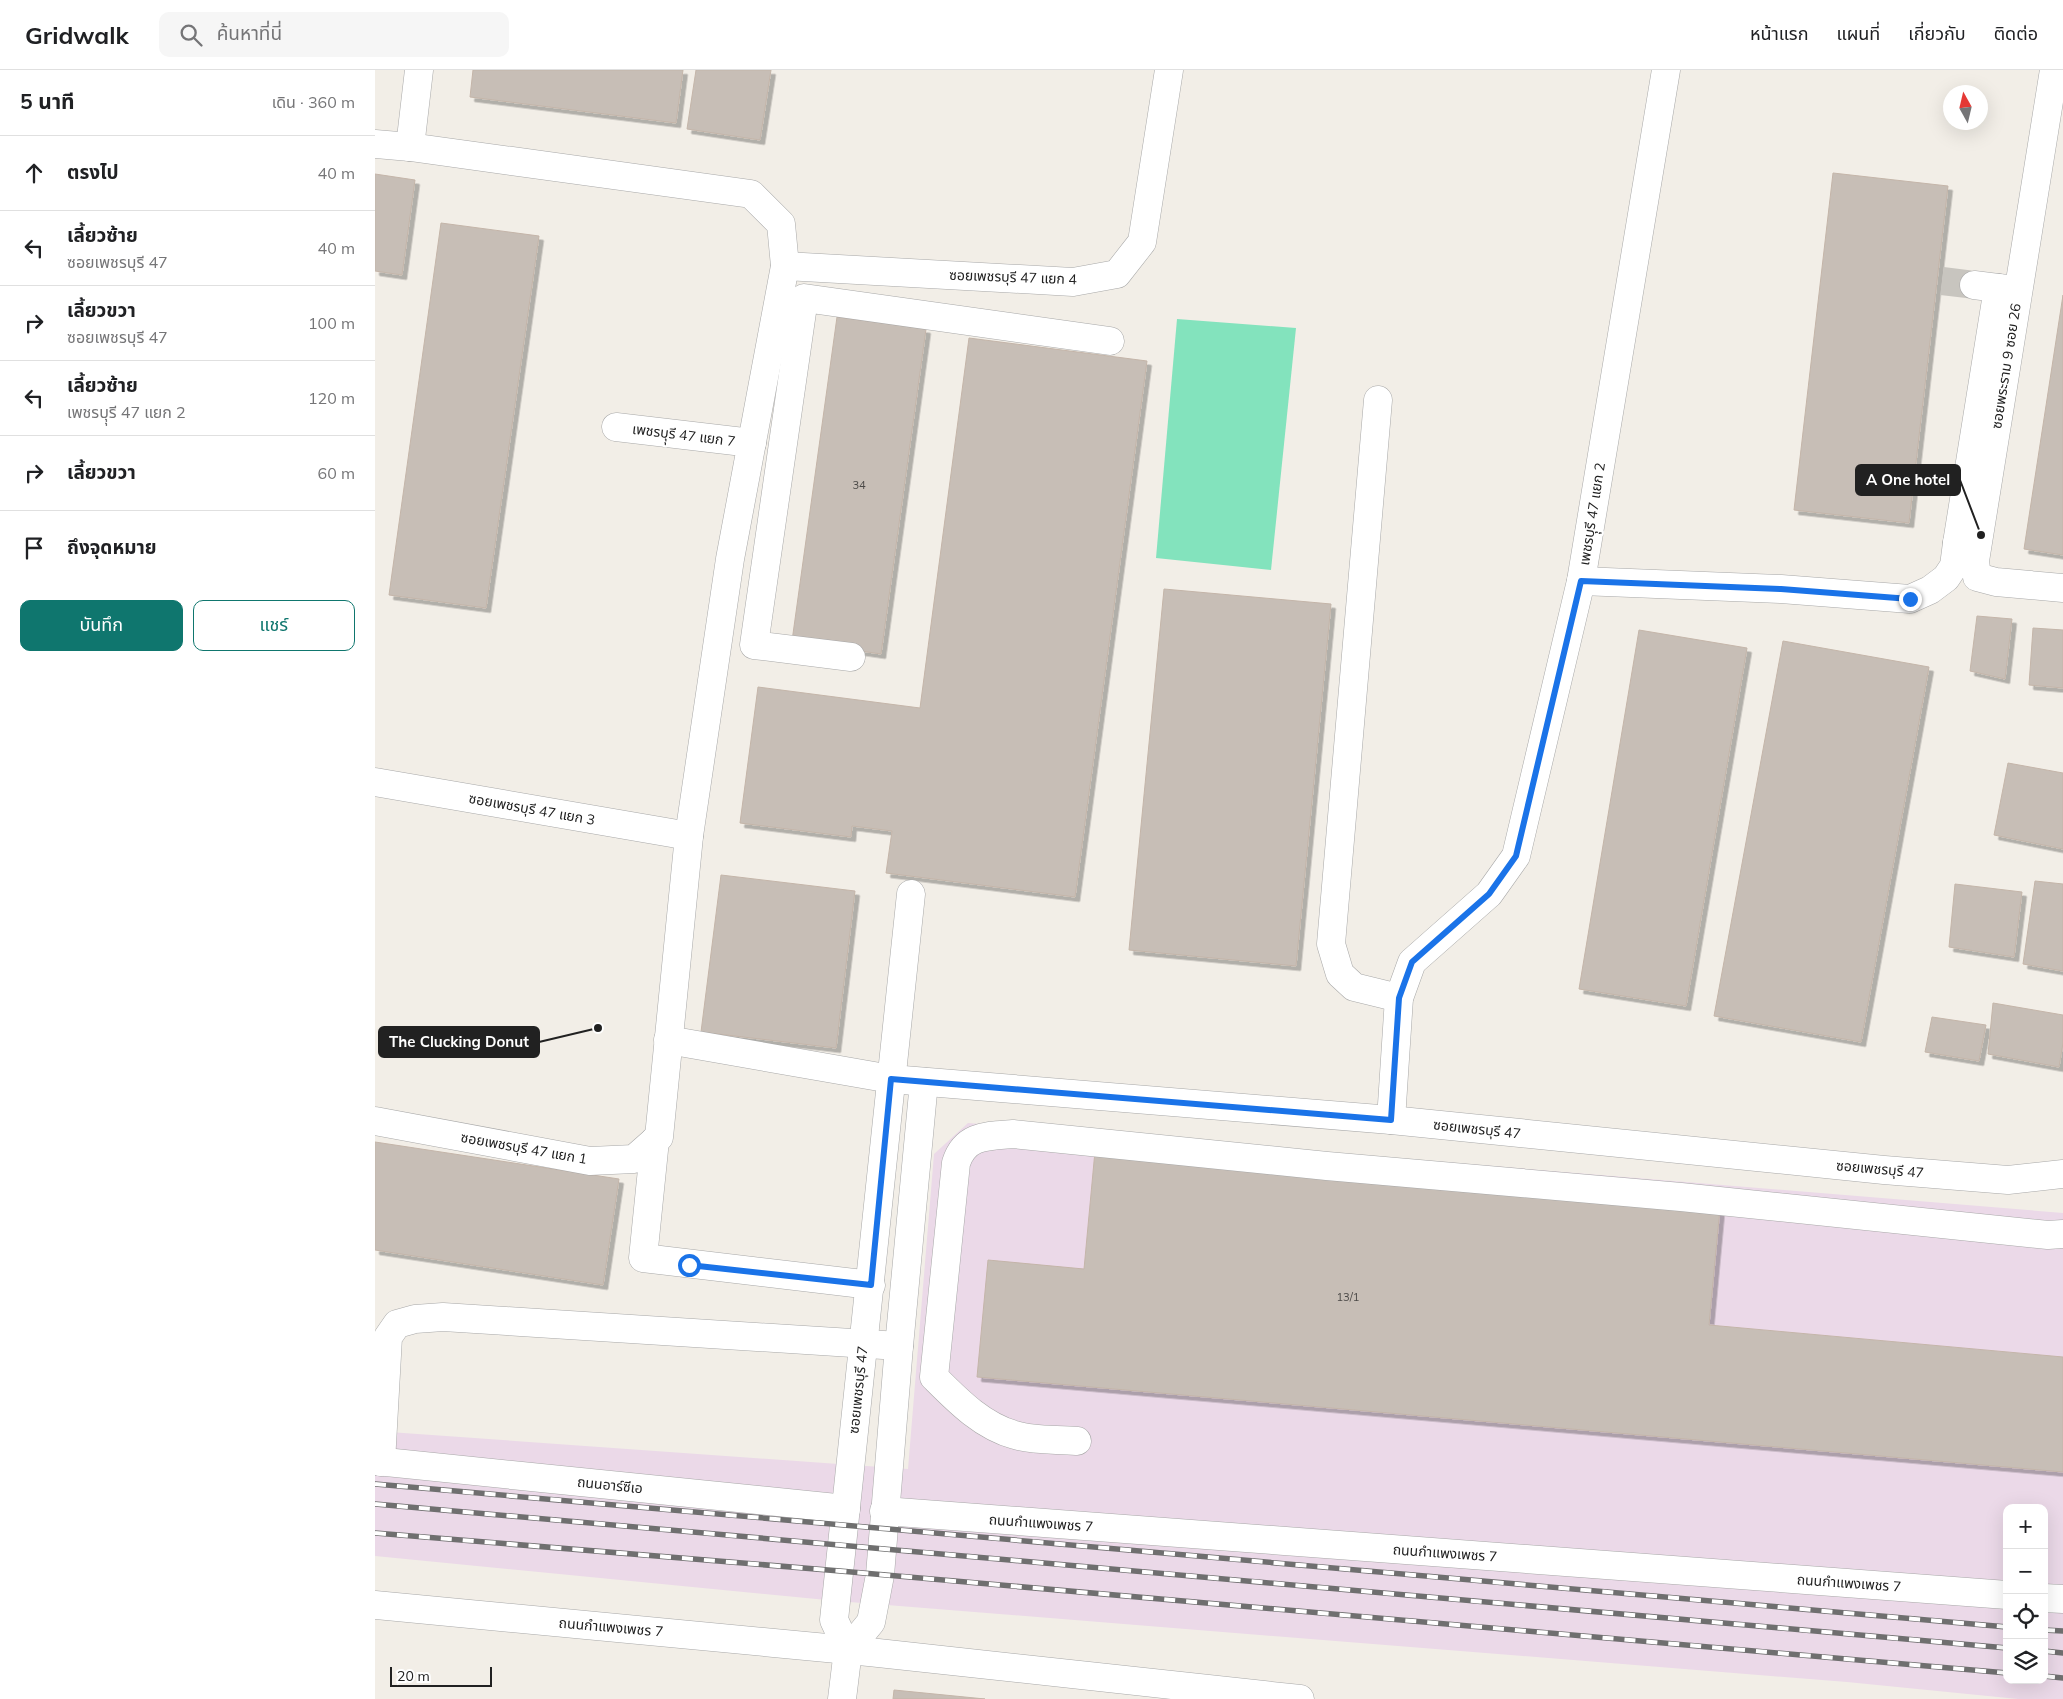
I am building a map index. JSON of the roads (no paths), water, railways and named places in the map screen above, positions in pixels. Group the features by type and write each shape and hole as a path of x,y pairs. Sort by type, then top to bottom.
{"street":[{"path":"410,147 419,70"},
{"name":"ซอยเพชรบุรี 47 แยก 4","path":"785,266 1073,282 1117,274 1142,242 1169,70"},
{"name":"เพชรบุุรี 47 แยก 2","path":"1391,1120 1399,998 1412,962 1489,894 1516,856 1581,581 1666,70"},
{"name":"ซอยพระราม 9 ซอย 26","path":"1581,581 1781,589 1910,599 1930,590 1946,578 1966,552 1997,288 2054,70"},
{"path":"375,144 410,147 751,194 781,224 785,266 730,559 689,836 659,1137 655,1140 643,1258 871,1285"},
{"path":"851,657 754,645 804,298 1110,341"},
{"path":"1378,400 1331,944 1339,974 1354,987 1399,998"},
{"name":"เพชรบุุรี 47 แยก 7","path":"616,427 750,452 779,465"},
{"path":"1966,552 1977,577 1996,582 2063,588"},
{"name":"ซอยเพชรบุรี 47 แยก 3","path":"375,782 689,836"},
{"path":"891,1079 911,894"},
{"name":"ซอยเพชรบุรี 47","path":"668,1040 891,1079 1391,1120 1979,1178 2008,1180 2063,1174"},
{"name":"ซอยเพชรบุรี 47","path":"848,1650 834,1620 863,1342 871,1285 891,1079"},
{"path":"842,1699 848,1650 871,1622 880,1575 884,1511 924,1082"},
{"name":"ซอยเพชรบุรี 47 แยก 1","path":"375,1121 590,1161 634,1159 655,1140"},
{"path":"1077,1441 1017,1436 997,1429 962,1404 934,1377 956,1163 960,1152 968,1143 989,1136 1013,1134 1327,1166 1681,1197 2048,1235 2063,1234"},
{"path":"378,1461 388,1337 397,1324 415,1318 443,1317 863,1342 899,1346"},
{"name":"ถนนอาร์ซีเอ","path":"378,1461 846,1508"},
{"name":"ถนนกำแพงเพชร 7","path":"884,1511 2003,1595"},
{"path":"2048,1598 2063,1599"},
{"name":"ถนนกำแพงเพชร 7","path":"375,1605 848,1650 1300,1699"}],"tunnel":[{"path":"1942,281 1974,285"}],"railway":[{"path":"375,1484 2003,1627"},
{"path":"375,1504 2003,1648"},
{"path":"375,1533 840,1571 2003,1673"},
{"path":"2048,1630 2063,1631"},
{"path":"2048,1651 2063,1653"},
{"path":"2048,1676 2063,1678"}],"place":[{"name":"A One hotel","path":"1981,535"},
{"name":"The Clucking Donut","path":"598,1028"}]}
